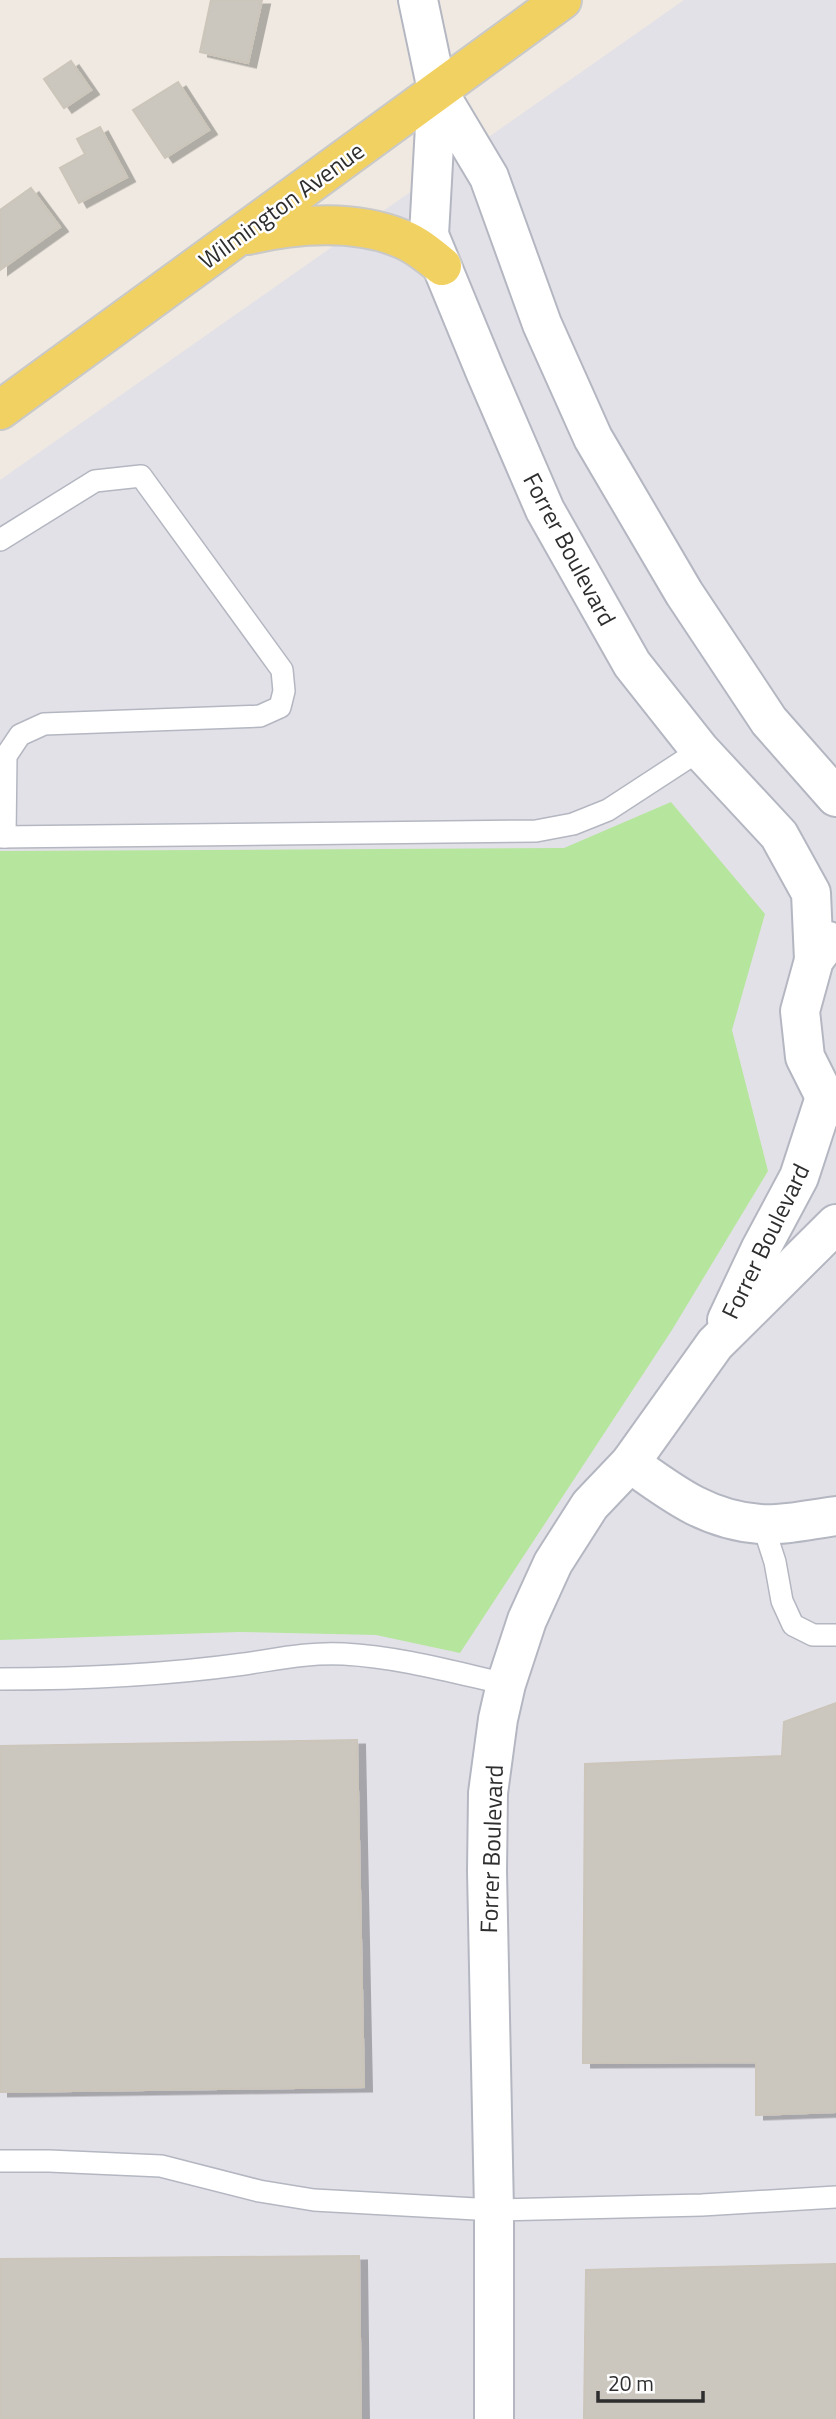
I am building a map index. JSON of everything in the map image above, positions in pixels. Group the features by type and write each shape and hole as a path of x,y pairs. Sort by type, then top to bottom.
{"main road":[{"name":"Wilmington Avenue","path":"0,410 562,0"},
{"path":"239,237 309,224 342,226 377,231 402,239 427,253 442,266"}],"street":[{"name":"Forrer Boulevard","path":"418,0 437,90 429,235 545,510 632,664 700,750 779,835 811,893 825,945 800,1011 805,1057 830,1102 799,1177 715,1344"},
{"name":"Forrer Boulevard","path":"437,90 489,177 542,324 593,438 684,593 761,710 836,797"},
{"name":"Forrer Boulevard","path":"494,2419 488,1793 498,1719 506,1684 527,1620 553,1563 590,1505 630,1463 715,1344 836,1224"},
{"path":"630,1463 685,1502 724,1519 763,1525 836,1516"}],"lane":[{"path":"0,540 95,481 141,476 282,670 284,691 280,707 260,716 44,724 20,735 3,753 3,837 536,831 573,824 608,810 700,750"},
{"path":"763,1525 775,1562 782,1601 793,1625 813,1635 836,1634"},
{"path":"0,1679 71,1679 244,1664 296,1654 343,1654 393,1659 506,1684"},
{"path":"0,2161 161,2166 259,2191 314,2200 494,2210 702,2205 836,2197"}],"shaded area":[{"path":"684,0 836,0 836,2419 0,2419 0,480"}],"green space":[{"path":"671,802 765,914 732,1030 768,1171 672,1330 460,1653 376,1635 239,1632 0,1640 0,851 564,848"}],"building":[{"path":"211,0 262,0 248,63 200,52"},
{"path":"71,61 91,90 64,108 44,79"},
{"path":"178,82 209,130 165,158 133,110"},
{"path":"100,127 127,177 79,203 60,168 85,154 77,139"},
{"path":"31,188 60,227 0,270 0,210"},
{"path":"836,1703 836,2112 756,2115 756,2062 583,2063 585,1764 782,1756 784,1722"},
{"path":"357,1740 364,2087 0,2092 0,1746"},
{"path":"359,2256 361,2419 0,2419 0,2259"},
{"path":"836,2264 836,2419 584,2419 586,2270"}]}
